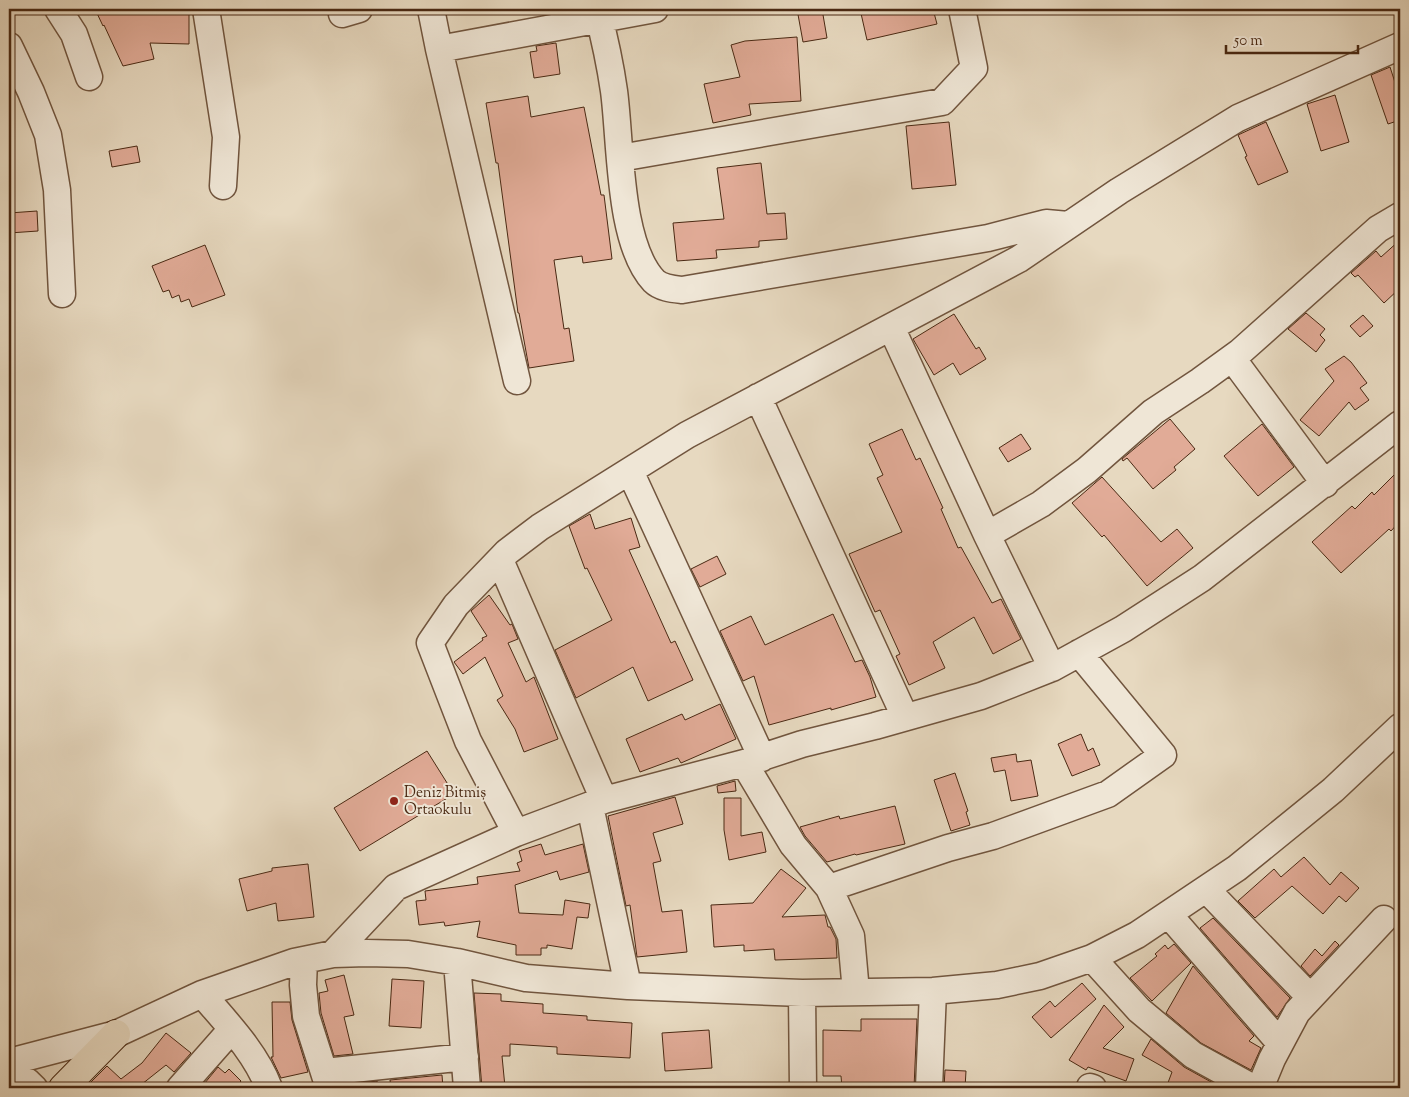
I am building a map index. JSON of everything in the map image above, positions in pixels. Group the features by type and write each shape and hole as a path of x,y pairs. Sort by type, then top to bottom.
{"main road":[{"path":"63,1088 116,1034"}],"street":[{"path":"58,9 74,34 89,77"},
{"path":"206,9 226,137 223,186"},
{"path":"431,9 517,381"},
{"path":"439,49 599,14 655,9"},
{"path":"620,158 942,102 974,68 962,9"},
{"path":"599,14 614,90 626,215 634,245 642,265 655,283 668,288 682,290 988,238 1046,223 1068,225"},
{"path":"9,46 31,92 48,135 57,190 62,294"},
{"path":"516,834 468,741 430,643 456,605 507,552 540,527 687,435 1019,259 1119,190 1238,118 1400,46"},
{"path":"987,535 1042,504 1087,470 1153,412 1232,358 1378,229 1400,216"},
{"path":"891,327 987,535 1052,668"},
{"path":"1232,358 1325,484"},
{"path":"758,397 905,718"},
{"path":"333,954 396,887 516,834 597,803 753,760 802,744 905,718 981,696 1052,668 1124,629 1202,578 1400,424"},
{"path":"630,471 753,760 793,845 829,888 851,936 856,992"},
{"path":"500,560 597,803 628,986"},
{"path":"829,888 948,848 1017,828 1108,794 1163,755 1079,653"},
{"path":"9,1062 116,1034 202,994 285,965 333,954 408,954 457,962 526,978 628,986 802,993 934,991 1006,983 1040,976 1092,958 1137,935 1237,868 1334,790 1400,727"},
{"path":"1206,889 1310,997"},
{"path":"1169,915 1280,1044"},
{"path":"1260,1088 1272,1059 1297,1012 1384,918"},
{"path":"1092,958 1139,1010 1193,1055 1253,1088"},
{"path":"304,960 303,985 306,1016 327,1080 465,1057"},
{"path":"457,962 467,1088"},
{"path":"929,1088 934,991"},
{"path":"802,993 803,1088"},
{"path":"202,994 232,1029 263,1073 269,1088"},
{"path":"180,1088 232,1029"},
{"path":"9,1073 18,1074 34,1088"}],"building":[{"path":"95,9 189,9 189,44 150,43 154,59 123,66"},
{"path":"797,9 822,9 827,38 803,42"},
{"path":"860,9 933,9 937,24 867,40"},
{"path":"797,37 801,101 749,104 751,115 713,123 704,84 740,77 731,45 745,41"},
{"path":"556,43 560,74 534,78 530,52 537,51 536,46"},
{"path":"1390,67 1400,98 1400,120 1388,124 1371,75"},
{"path":"1335,95 1349,142 1321,151 1307,104"},
{"path":"528,96 531,117 584,107 601,195 604,195 612,259 583,263 582,256 554,260 564,329 569,328 574,361 529,368 518,313 498,163 496,163 486,103"},
{"path":"949,122 956,185 912,189 906,126"},
{"path":"1266,122 1288,172 1258,185 1245,157 1247,156 1238,135"},
{"path":"137,146 140,162 112,167 109,151"},
{"path":"761,163 767,214 785,213 787,239 759,241 759,247 716,250 717,258 677,261 673,223 724,219 717,168"},
{"path":"37,211 38,231 9,233 9,213"},
{"path":"1400,240 1400,288 1384,303 1358,275 1355,277 1351,273 1376,251 1381,257"},
{"path":"205,245 225,295 192,307 189,299 181,302 179,295 172,298 169,290 163,292 152,266"},
{"path":"1306,313 1325,329 1320,335 1325,340 1316,352 1288,329"},
{"path":"954,314 976,349 979,347 986,359 960,375 953,363 934,375 913,339"},
{"path":"1363,315 1373,326 1360,337 1350,326"},
{"path":"1344,356 1367,383 1360,388 1369,400 1355,410 1349,402 1319,436 1300,420 1334,381 1325,369"},
{"path":"1170,419 1195,449 1174,467 1176,470 1153,489 1127,458 1123,461 1122,459"},
{"path":"1262,424 1294,467 1258,496 1224,456"},
{"path":"902,429 916,460 920,458 943,508 941,509 958,548 961,547 992,603 1001,599 1021,639 993,654 974,617 933,642 945,668 909,685 896,656 900,654 880,610 875,612 849,554 902,532 877,478 883,475 869,444"},
{"path":"1021,434 1031,449 1008,462 999,448"},
{"path":"1400,469 1400,521 1391,531 1389,529 1341,573 1312,542 1352,506 1355,509 1372,492 1374,495"},
{"path":"1102,477 1161,542 1177,529 1193,548 1147,586 1104,535 1102,537 1072,503"},
{"path":"590,514 595,529 631,518 640,547 629,550 671,643 675,641 693,680 648,701 633,667 576,698 555,650 612,620 587,568 585,569 569,526"},
{"path":"717,556 726,574 700,587 691,569"},
{"path":"489,595 510,625 512,624 518,639 508,643 526,682 534,677 558,739 524,752 515,729 497,700 503,696 485,657 463,674 454,662 483,640 482,638 487,636 471,611"},
{"path":"833,614 855,662 862,660 876,697 769,725 754,676 743,681 720,631 751,616 765,645"},
{"path":"720,704 736,739 681,763 678,758 640,772 626,739 682,714 685,720"},
{"path":"1081,734 1088,751 1093,748 1100,765 1072,776 1058,744"},
{"name":"Deniz Bitmiş Ortaokulu","path":"427,751 454,794 360,851 334,808"},
{"path":"1016,754 1017,762 1031,760 1038,796 1011,801 1005,770 994,772 991,758"},
{"path":"955,773 968,811 966,812 970,825 951,831 934,780"},
{"path":"735,781 736,791 718,793 717,786"},
{"path":"675,797 683,824 653,833 661,861 653,863 662,912 682,910 687,952 637,957 630,905 626,906 608,816"},
{"path":"724,798 741,798 741,836 762,832 766,852 729,860 724,830"},
{"path":"895,806 905,844 827,862 805,836 800,827 839,816 840,819"},
{"path":"541,844 545,855 583,844 589,872 560,880 557,871 515,885 519,913 563,915 565,900 590,904 588,918 577,917 572,949 547,945 547,948 541,948 541,955 516,955 516,945 477,937 480,921 445,926 444,922 419,925 416,901 426,900 425,891 478,884 477,877 520,871 517,863 522,861 519,851"},
{"path":"1304,857 1330,885 1341,872 1359,888 1346,902 1339,896 1323,914 1292,886 1255,918 1238,901 1274,869 1281,877"},
{"path":"308,864 314,917 278,921 276,903 247,911 239,879 272,871 272,868"},
{"path":"781,869 806,888 782,917 825,915 828,927 830,927 836,939 837,958 775,960 774,949 744,951 744,945 714,947 711,905 753,903"},
{"path":"1213,918 1290,998 1277,1017 1200,928"},
{"path":"1335,941 1339,945 1310,976 1301,966 1315,949 1322,956"},
{"path":"1174,944 1191,963 1152,1001 1130,978 1157,956 1155,954 1165,945 1168,949"},
{"path":"1193,966 1254,1036 1249,1041 1261,1048 1251,1070 1201,1043 1166,1013"},
{"path":"344,975 354,1015 344,1017 353,1054 334,1056 321,1013 319,993 328,991 325,980"},
{"path":"392,979 424,981 421,1028 389,1026"},
{"path":"1082,983 1096,999 1051,1038 1032,1017 1050,1001 1055,1007"},
{"path":"474,993 501,994 501,1001 543,1004 543,1013 587,1016 587,1020 632,1023 630,1058 557,1054 557,1047 510,1044 510,1056 502,1056 505,1087 482,1088"},
{"path":"272,1002 290,1002 292,1020 308,1072 281,1078 271,1057 273,1057"},
{"path":"1104,1005 1124,1027 1103,1048 1134,1059 1126,1081 1088,1067 1086,1070 1069,1060"},
{"path":"861,1019 917,1019 914,1088 842,1088 841,1076 823,1076 823,1030 861,1031"},
{"path":"709,1030 712,1068 665,1071 662,1033"},
{"path":"166,1033 191,1053 174,1072 166,1065 137,1088 85,1088 107,1066 121,1079 142,1063"},
{"path":"1151,1039 1184,1067 1222,1088 1166,1088 1172,1072 1142,1055"},
{"path":"218,1067 225,1073 229,1069 241,1081 237,1086 240,1088 209,1088 204,1084"},
{"path":"945,1070 966,1071 965,1088 944,1088"},
{"path":"442,1075 443,1088 391,1088 390,1080"},
{"path":"377,1081 378,1088 344,1088 343,1085"}],"place":[{"name":"Deniz Bitmiş Ortaokulu","path":"394,801"}]}
